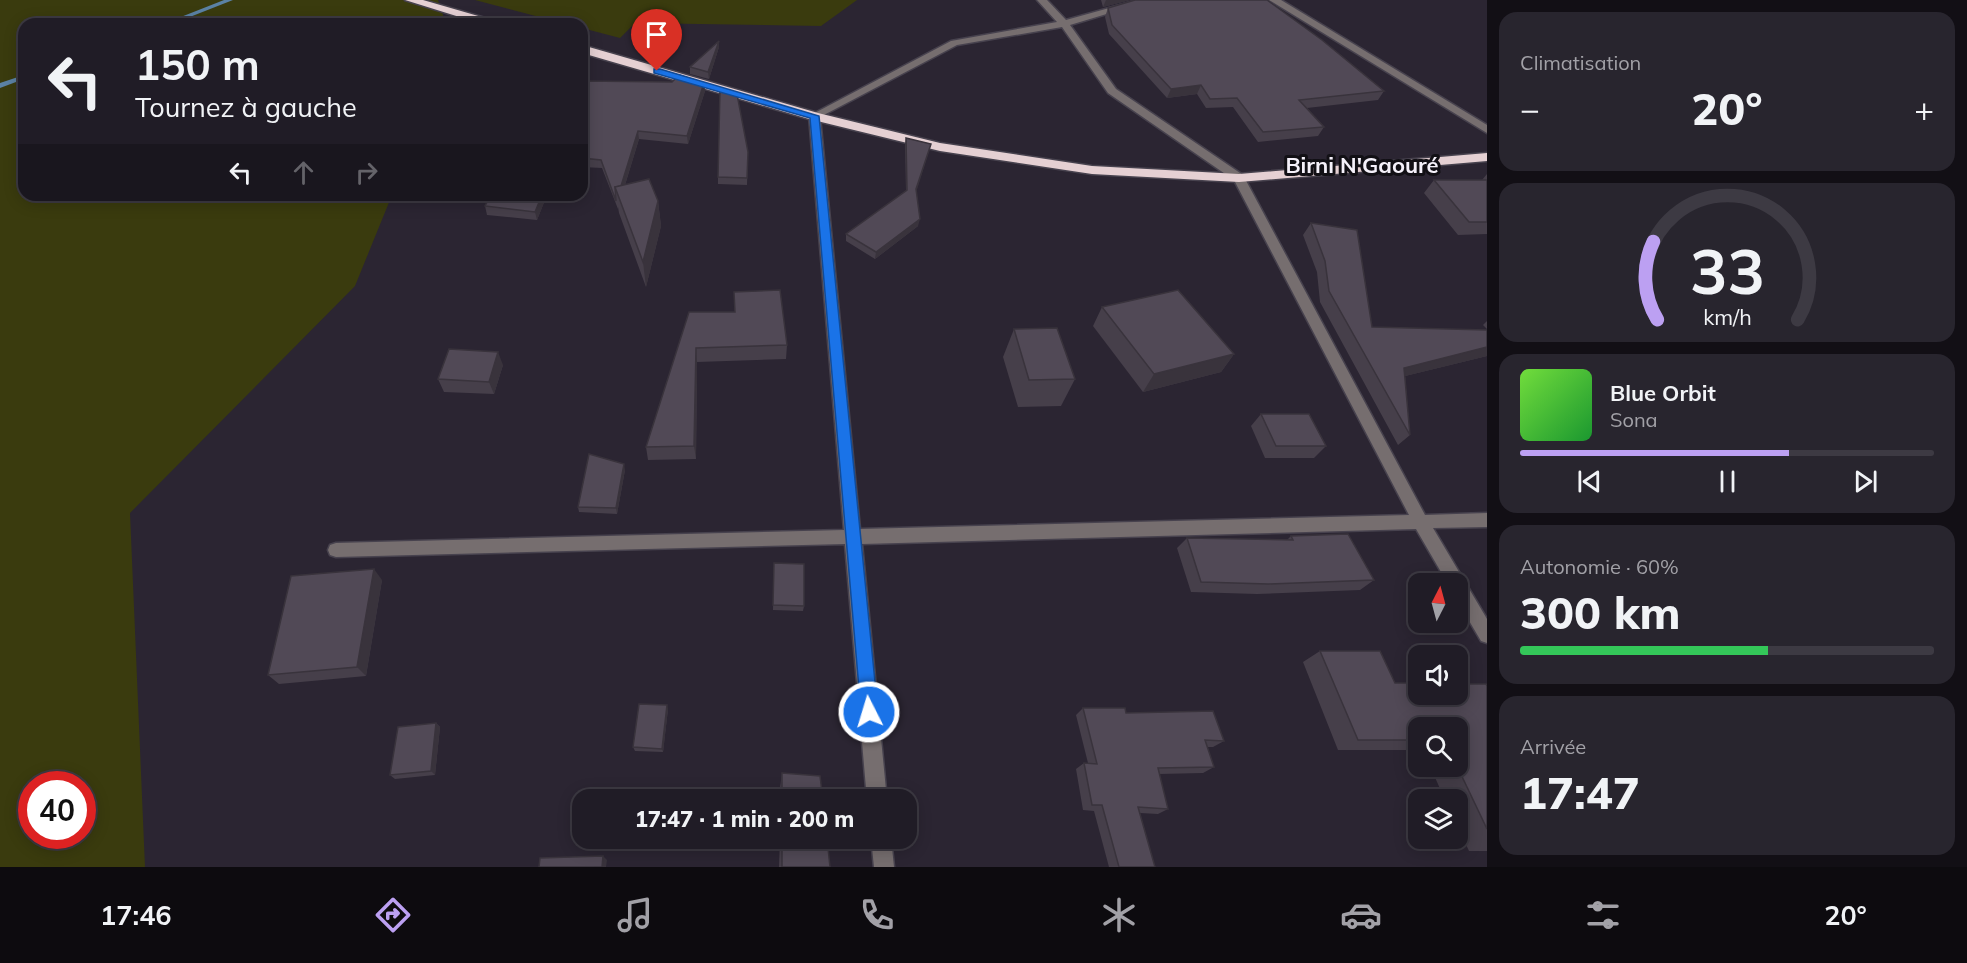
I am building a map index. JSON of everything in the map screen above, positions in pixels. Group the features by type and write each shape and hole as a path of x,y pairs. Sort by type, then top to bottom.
{"highway":[{"path":"411,0 474,18"},
{"path":"588,51 814,116 940,147 1092,170 1239,178 1487,157"}],"street":[{"path":"1042,0 1064,24 1112,91 1239,178 1420,522 1450,573"},
{"path":"877,789 814,116 954,44 1064,24 1148,0"},
{"path":"1274,0 1487,130"},
{"path":"336,550 1487,520"},
{"path":"1468,603 1487,635"},
{"path":"882,849 884,867"}],"shaded area":[{"path":"0,0 438,0 444,18 18,18 18,201 390,201 355,286 130,513 145,867 0,867"},
{"path":"475,0 857,0 821,26 635,23 620,38 588,30 588,18 543,18"}],"building":[{"path":"1135,0 1267,0 1322,40 1384,91 1299,100 1324,127 1263,132 1237,98 1210,99 1201,85 1171,89 1112,25 1108,8"},
{"path":"719,41 708,72 690,67"},
{"path":"679,75 704,83 687,136 638,131 621,186 615,187 616,201 601,160 588,159 588,81 672,82"},
{"path":"720,89 737,94 748,152 747,178 718,177"},
{"path":"906,138 931,144 916,189 920,219 876,252 846,234 907,190"},
{"path":"649,179 658,201 643,262 615,187"},
{"path":"1434,180 1487,180 1487,222 1469,222"},
{"path":"488,201 540,201 535,212 485,206"},
{"path":"1311,223 1357,230 1372,327 1487,330 1487,347 1404,368 1410,435 1329,291 1325,261"},
{"path":"780,290 787,345 696,348 694,446 646,447 689,312 735,312 734,292"},
{"path":"1178,290 1234,354 1154,374 1102,307"},
{"path":"1057,328 1075,379 1029,380 1014,329"},
{"path":"449,349 498,352 489,382 438,379"},
{"path":"1261,414 1309,414 1326,446 1276,446"},
{"path":"589,454 624,464 616,508 578,507"},
{"path":"1348,534 1374,580 1268,584 1201,582 1187,538 1293,540 1291,536"},
{"path":"774,563 804,564 804,606 773,605"},
{"path":"374,569 357,667 268,675 291,576"},
{"path":"1320,651 1380,651 1395,683 1408,683 1408,705 1468,705 1468,684 1486,684 1487,829 1462,777 1468,777 1468,717 1408,717 1408,740 1358,740"},
{"path":"639,704 667,705 662,749 633,747"},
{"path":"1083,708 1125,708 1126,713 1213,711 1224,741 1205,740 1214,767 1158,768 1168,809 1138,807 1155,867 1119,867 1102,805 1092,805 1084,763 1097,764"},
{"path":"436,723 431,771 390,775 398,727"},
{"path":"782,773 820,776 822,789 782,789"},
{"path":"782,849 828,849 830,867 782,867"},
{"path":"603,856 602,867 539,867 540,858"}],"waterway":[{"path":"182,18 230,0"},
{"path":"0,86 18,79"}],"district":[{"name":"Birni N'Gaouré","path":"1362,165"}],"route":[{"path":"657,71 814,116 869,712"}]}
